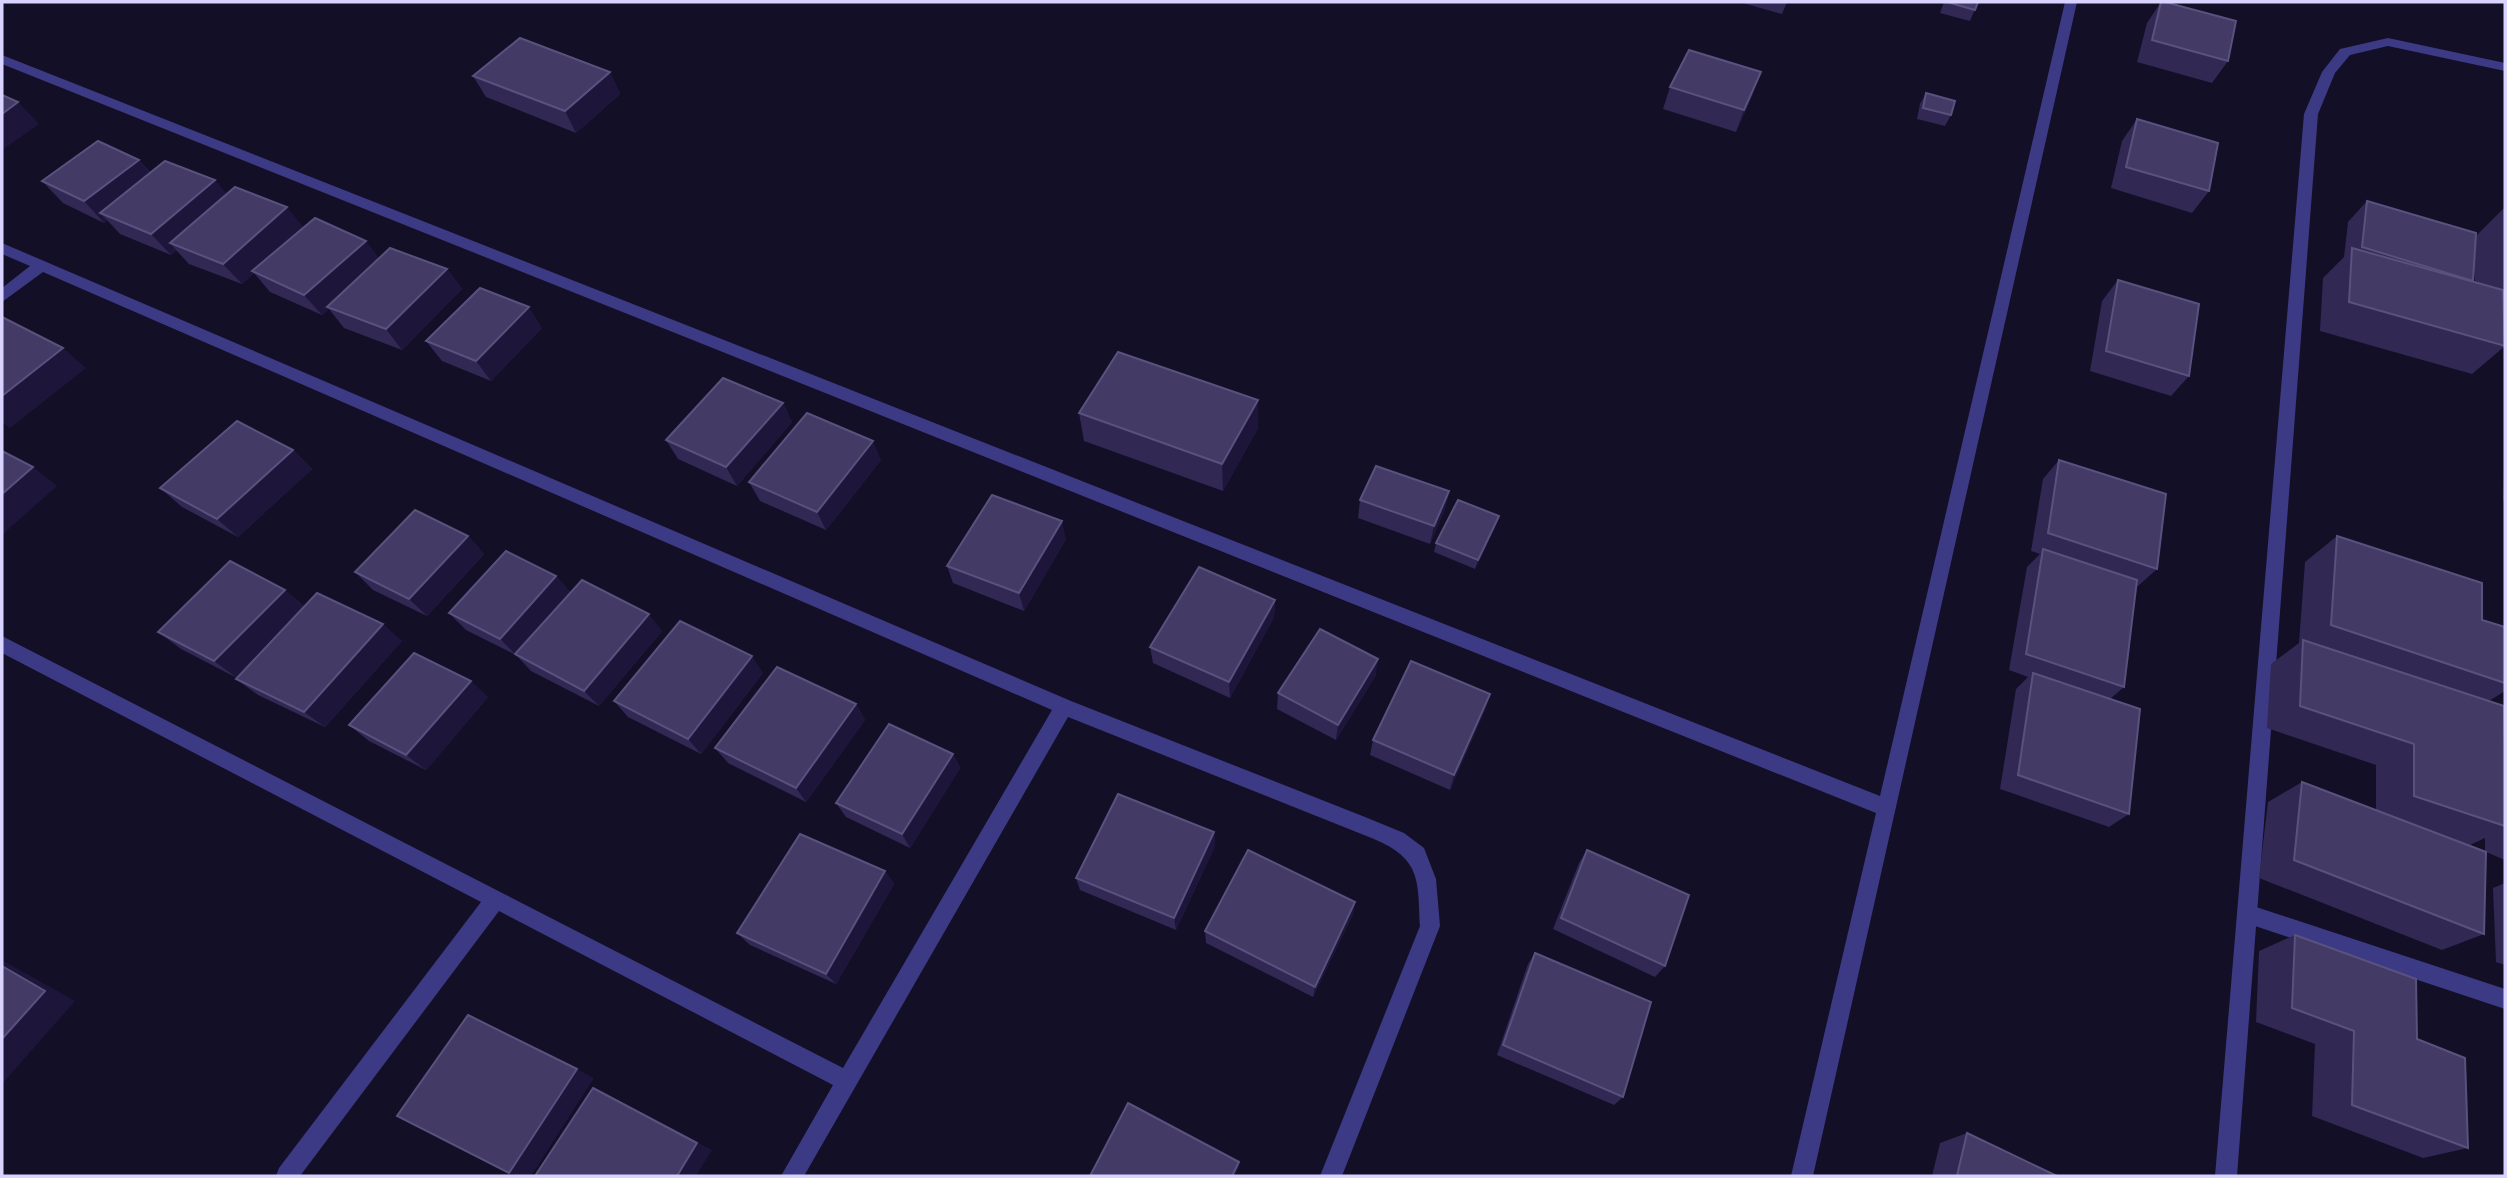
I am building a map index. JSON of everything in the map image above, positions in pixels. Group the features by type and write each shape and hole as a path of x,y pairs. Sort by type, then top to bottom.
{"street":[{"path":"1802,1176 2071,2"},
{"path":"2226,1176 2311,114 2329,72 2345,52 2388,42 2505,67"},
{"path":"2,59 1887,808"},
{"path":"2,248 1064,707 1358,823 1392,838 1417,855 1429,891 1430,926 1331,1176"},
{"path":"2,296 42,265"},
{"path":"2,645 847,1081"},
{"path":"792,1176 1064,707"},
{"path":"286,1176 495,900"},
{"path":"2247,914 2505,999"}],"building":[{"path":"1947,2 1978,2 1975,10"},
{"path":"2161,2 2236,21 2228,61 2152,40"},
{"path":"520,38 610,72 565,111 473,76"},
{"path":"1689,50 1761,72 1744,110 1670,87"},
{"path":"1926,93 1955,101 1951,115 1923,108"},
{"path":"2,95 18,102 2,114"},
{"path":"2137,119 2218,143 2209,191 2126,167"},
{"path":"98,141 139,160 84,201 42,181"},
{"path":"165,161 215,180 151,234 100,213"},
{"path":"235,187 287,207 223,264 170,243"},
{"path":"2367,201 2476,233 2473,281 2362,247"},
{"path":"315,218 366,241 304,295 252,271"},
{"path":"390,248 447,269 386,329 327,307"},
{"path":"2352,248 2503,290 2505,346 2349,302"},
{"path":"2118,280 2199,304 2189,376 2106,351"},
{"path":"480,288 529,307 476,361 426,341"},
{"path":"2,317 63,348 2,396"},
{"path":"1118,352 1258,400 1222,464 1079,413"},
{"path":"723,378 783,403 726,467 666,440"},
{"path":"807,413 873,441 817,512 749,482"},
{"path":"237,421 293,450 217,519 160,488"},
{"path":"2,451 33,467 2,494"},
{"path":"2059,460 2166,494 2157,569 2048,533"},
{"path":"1376,466 1449,491 1434,526 1360,500"},
{"path":"992,495 1062,521 1019,593 947,566"},
{"path":"1458,500 1499,516 1478,560 1436,543"},
{"path":"415,510 468,536 409,599 355,572"},
{"path":"2337,536 2482,583 2482,620 2505,627 2505,683 2331,625"},
{"path":"2043,549 2137,580 2124,687 2026,654"},
{"path":"506,551 556,576 500,639 449,613"},
{"path":"230,561 285,590 214,661 158,632"},
{"path":"1199,567 1275,600 1229,682 1150,647"},
{"path":"582,580 649,614 584,691 515,654"},
{"path":"317,593 383,624 304,712 236,679"},
{"path":"680,621 752,656 688,739 614,701"},
{"path":"1320,629 1378,659 1338,725 1278,693"},
{"path":"2303,640 2504,706 2505,826 2414,796 2414,744 2300,706"},
{"path":"414,653 471,681 406,755 349,725"},
{"path":"1411,661 1490,694 1454,775 1373,740"},
{"path":"777,667 856,704 796,788 715,748"},
{"path":"2033,673 2140,709 2129,814 2018,775"},
{"path":"889,724 953,754 902,834 836,803"},
{"path":"2302,782 2486,852 2484,934 2294,860"},
{"path":"1118,794 1214,832 1174,918 1076,878"},
{"path":"800,834 885,871 826,974 737,933"},
{"path":"1248,850 1355,902 1315,987 1205,931"},
{"path":"1587,850 1689,895 1665,966 1561,918"},
{"path":"2295,935 2416,979 2417,1039 2465,1058 2468,1148 2352,1105 2354,1031 2292,1008"},
{"path":"1535,953 1651,1002 1623,1097 1503,1045"},
{"path":"2,966 45,991 2,1039"},
{"path":"468,1015 577,1069 509,1173 397,1116"},
{"path":"593,1088 697,1143 677,1176 535,1176"},
{"path":"1128,1103 1239,1162 1232,1176 1090,1176"},
{"path":"1967,1133 2057,1176 1957,1176"}]}
